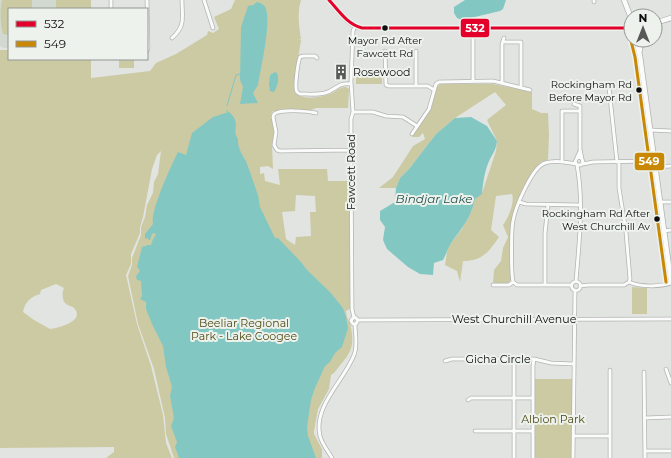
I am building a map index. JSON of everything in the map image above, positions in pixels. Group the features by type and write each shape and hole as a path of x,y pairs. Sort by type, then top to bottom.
{"main road":[{"path":"329,0 348,21 355,26 369,28 623,28"},
{"path":"638,48 640,56"},
{"path":"640,48 659,202 671,282"}],"street":[{"path":"172,38 182,28 182,0"},
{"path":"204,0 213,28"},
{"name":"Fawcett Road","path":"355,26 353,32 351,84 353,112 351,119 352,309 354,318 351,321 355,324"},
{"path":"473,38 473,81"},
{"path":"502,82 504,40 521,42 521,87"},
{"path":"385,51 386,85 428,86 434,90"},
{"path":"416,51 416,86"},
{"path":"317,58 315,56 300,57 296,89 297,92 300,94 323,94 341,84 351,84"},
{"path":"412,134 428,109 436,84 442,81 494,81 530,90"},
{"path":"609,88 619,188 629,261 629,282"},
{"path":"574,104 580,106 580,229 576,281 580,286"},
{"path":"316,113 310,111 281,112 274,114 273,117 276,132 274,145 277,150 351,150"},
{"path":"562,162 562,111 580,111"},
{"path":"353,112 373,112 386,116 403,117 417,126"},
{"path":"650,130 671,131"},
{"path":"651,136 660,131"},
{"path":"580,149 575,162 580,163"},
{"path":"568,162 580,157 580,163"},
{"path":"513,282 512,225 514,212 530,178 542,164 546,162 580,163 654,161"},
{"path":"642,162 655,167 671,166"},
{"path":"519,202 526,204 579,205"},
{"path":"659,202 671,202"},
{"path":"545,285 545,233 548,205"},
{"path":"663,231 671,230"},
{"path":"513,282 517,285 571,285 576,281"},
{"path":"493,285 509,285 513,282"},
{"path":"629,282 635,285 663,285 671,282"},
{"path":"575,290 579,289 580,286 589,284 624,285 629,282"},
{"path":"571,285 575,290 573,458"},
{"path":"332,458 321,438 320,422 326,402 354,354 356,343 355,324 358,323 358,320 354,318"},
{"name":"West Churchill Avenue","path":"358,320 671,319"},
{"name":"Gicha Circle","path":"445,361 452,359 534,359 550,363 574,364"},
{"path":"514,359 514,458"},
{"path":"533,458 534,359"},
{"path":"666,369 671,383"},
{"path":"610,370 610,458"},
{"path":"644,372 645,458"},
{"path":"468,400 471,398 533,398"},
{"path":"645,418 671,417"},
{"path":"475,432 533,431"},
{"path":"573,436 610,436"},
{"path":"645,451 671,451"}],"shaded area":[{"path":"0,0 56,0 56,8 8,8 8,48 0,46"}],"green space":[{"path":"2,0 32,0 32,8 8,8 8,35 3,34 1,9"},
{"path":"56,0 91,0 91,8 56,8"},
{"path":"235,0 301,0 299,25 301,39 299,40 301,40 296,71 295,93 302,97 316,97 331,93 344,87 349,89 348,108 316,108 311,110 273,111 271,114 274,132 272,145 273,169 268,166 260,167 260,174 264,173 265,181 280,185 278,169 327,169 328,181 350,181 350,309 346,311 351,328 352,343 348,355 336,371 331,375 329,389 318,409 314,434 322,449 322,458 174,458 166,434 165,418 154,369 138,324 128,276 132,265 132,258 141,235 141,227 145,217 147,205 153,193 154,182 158,174 161,151 157,155 152,169 140,227 140,233 131,254 131,264 126,275 137,324 151,366 163,415 166,443 172,458 106,458 114,452 114,447 0,448 0,50 8,50 8,60 91,60 91,78 150,71 156,63 176,54 207,35 208,31 213,33 219,29 214,17 231,9","holes":["296,195 315,196 316,212 310,212 311,236 296,237 295,245 286,239 282,212 295,211","56,284 64,288 64,301 66,304 74,308 77,313 74,320 70,323 50,329 23,312 25,305 31,298 40,294 41,290"]},
{"path":"119,60 134,60 134,68 119,68"},
{"path":"356,77 382,77 382,84 356,84"},
{"path":"440,84 493,84 532,92 532,109 541,113 548,113 548,160 541,162 528,179 513,214 511,227 511,280 507,284 493,284 494,270 501,261 503,248 508,237 503,225 512,206 512,194 496,196 491,230 499,237 484,255 470,261 463,261 460,282 457,271 445,265 450,244 462,229 472,210 475,199 482,193 496,151 497,141 487,120 506,105 495,92 455,118 436,134 409,169 400,178 396,188 379,188 393,177 413,146 425,139 423,133 419,137 412,137 431,109 437,87"},
{"path":"632,287 647,288 647,314 632,314"},
{"name":"Albion Park","path":"533,379 574,379 573,458 533,458"}],"water":[{"path":"465,0 506,0 503,9 500,11 462,20 457,18 454,13 454,7"},
{"path":"257,2 265,6 267,16 265,46 258,85 253,93 258,103 240,104 243,87 240,80 241,27 248,6"},
{"path":"275,72 278,76 278,81 274,92 270,91 269,84 270,75"},
{"name":"Beeliar Regional Park - Lake Coogee","path":"229,112 235,119 235,132 239,147 246,161 258,195 260,207 275,238 278,238 307,270 330,292 343,308 346,317 348,328 342,347 335,353 330,362 325,366 311,400 307,427 308,436 316,458 179,458 175,447 177,442 171,426 174,418 170,396 172,387 166,367 163,346 146,309 146,302 140,299 142,296 141,281 137,280 136,276 140,271 137,267 142,247 151,245 156,235 154,233 152,234 150,240 147,238 145,239 145,234 153,224 155,209 162,188 178,152 186,155 192,133 213,117"},
{"name":"Bindjar Lake","path":"471,117 487,126 497,141 488,163 482,194 475,199 469,217 451,243 443,260 434,263 433,275 420,274 408,267 387,249 383,240 385,227 380,220 380,211 395,202 396,188 400,178 409,169 436,134 455,118"}],"waterway":[{"path":"227,106 236,75 241,74"}],"transit line":[{"name":"532","path":"329,0 348,20 362,28 623,28"},
{"name":"549","path":"633,48 666,282"}],"place":[{"name":"Mayor Rd After Fawcett Rd","path":"385,28"},
{"name":"Rosewood","path":"341,72"},
{"name":"Rockingham Rd Before Mayor Rd","path":"639,90"},
{"name":"Rockingham Rd After West Churchill Av","path":"657,219"}]}
